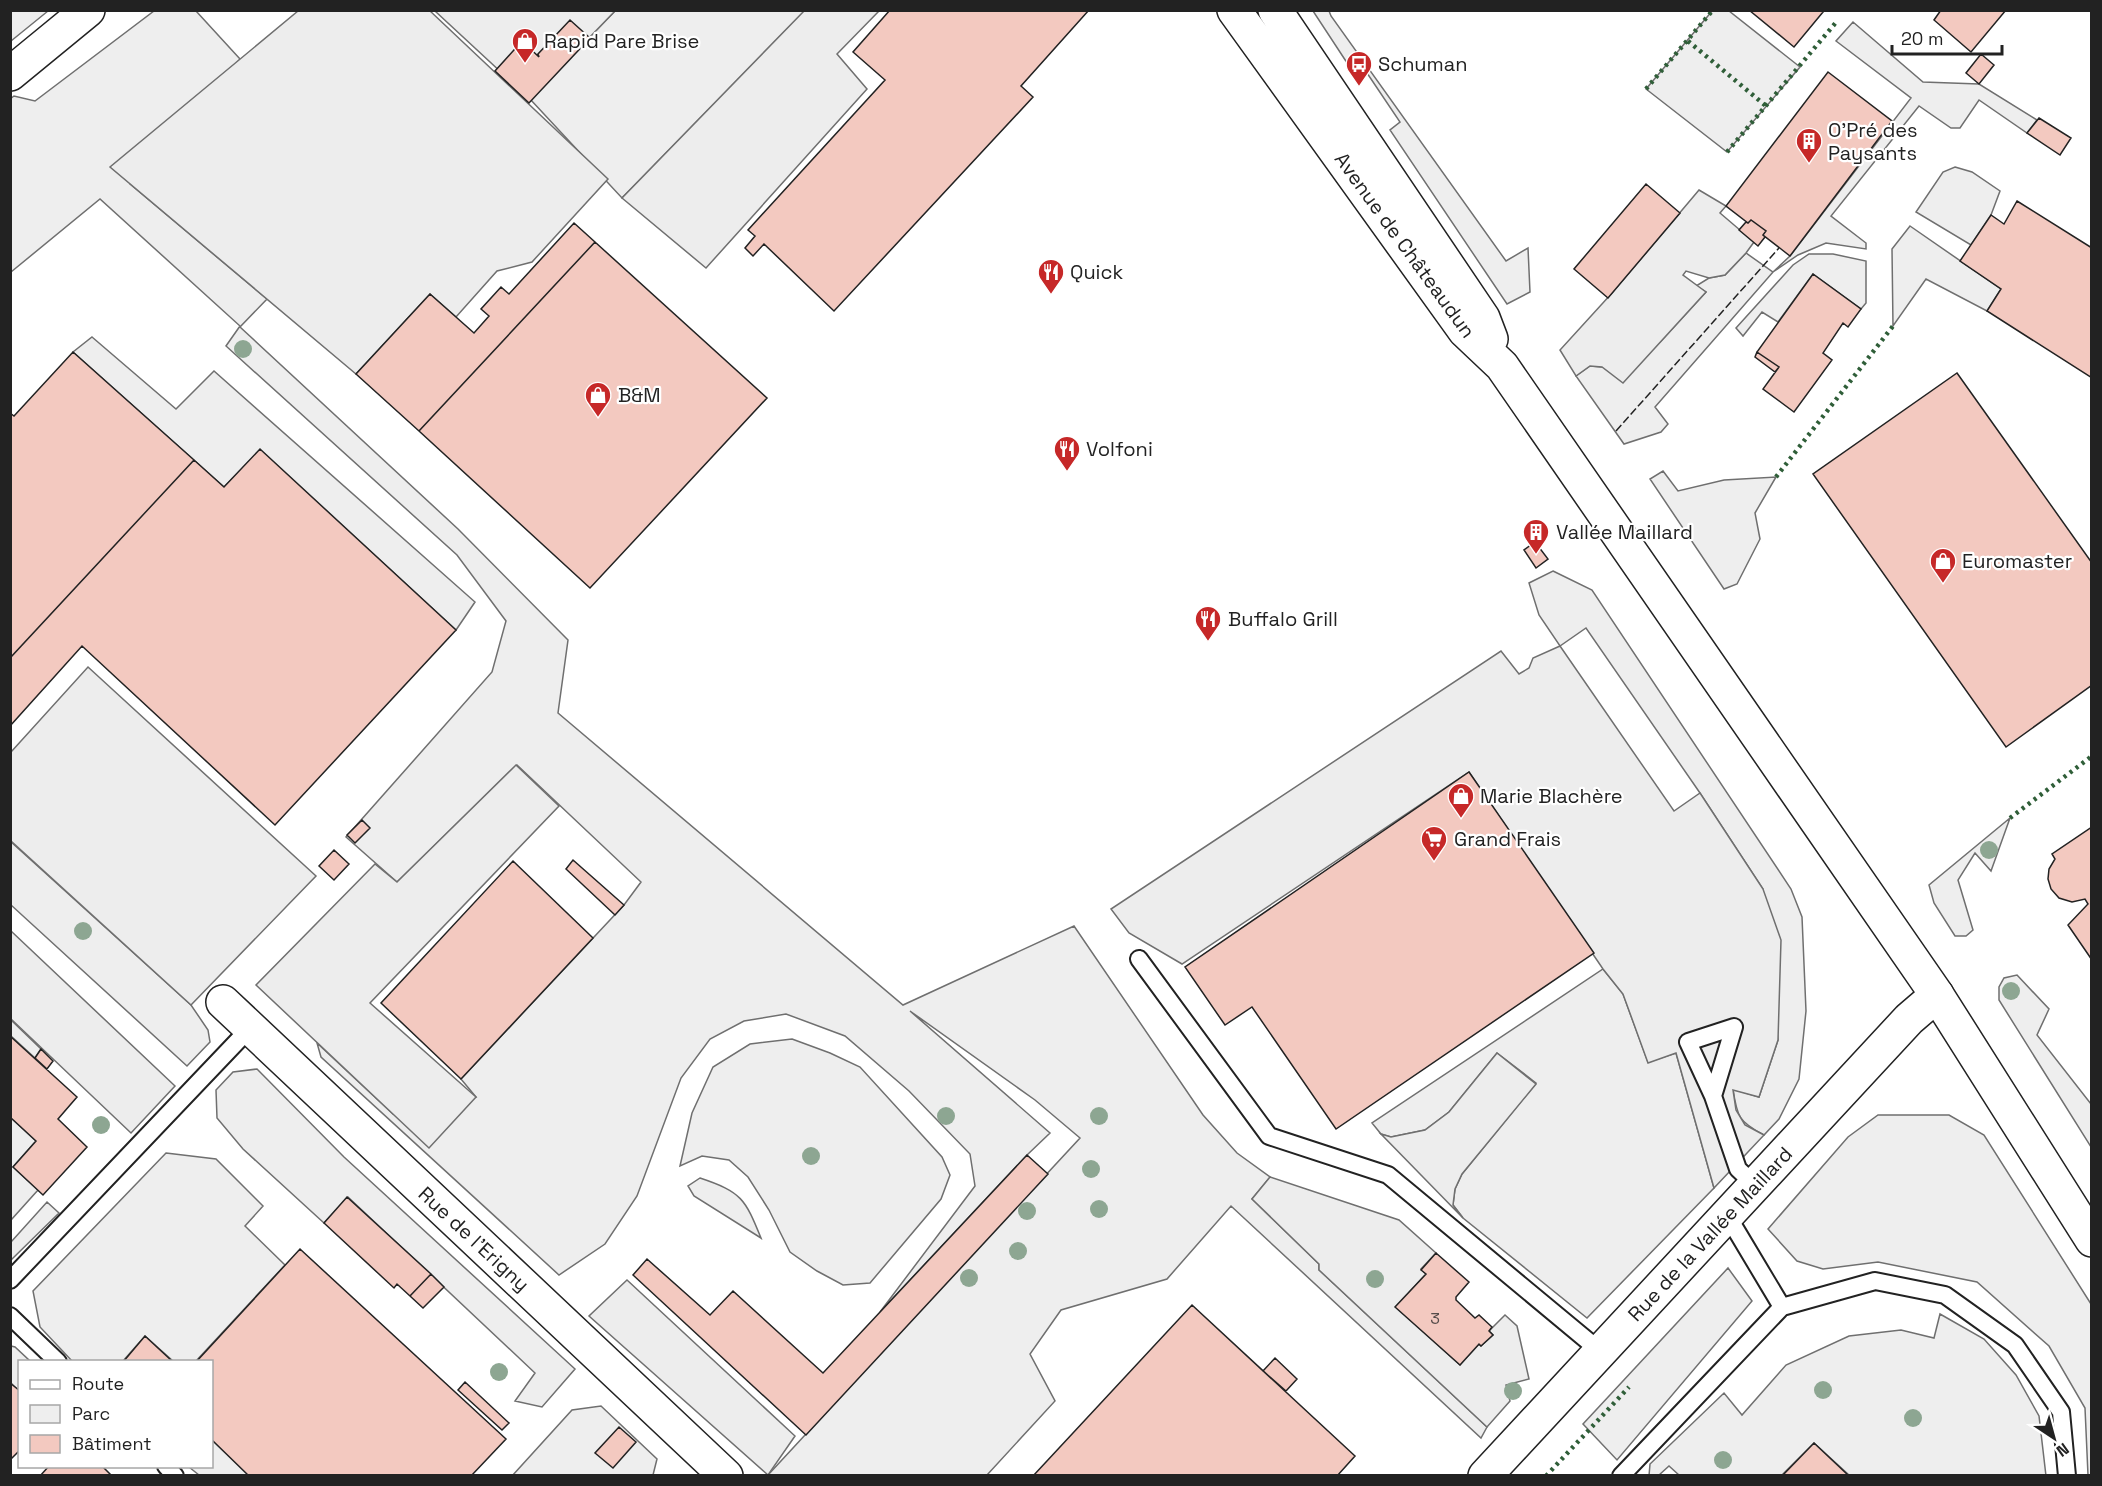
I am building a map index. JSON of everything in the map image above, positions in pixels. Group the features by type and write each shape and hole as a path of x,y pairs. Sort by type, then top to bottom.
{"main road":[{"path":"10,74 88,10"},
{"name":"Avenue de Châteaudun","path":"1234,10 1465,331 1502,366"},
{"name":"Avenue de Châteaudun","path":"1275,10 1483,318 1502,366"},
{"path":"1502,366 1937,995 2091,1239"},
{"name":"Rue de la Vallée Maillard","path":"1485,1476 1909,1019 1937,995"},
{"name":"Rue de l'Erigny","path":"223,1002 726,1476"}],"lane":[{"path":"1139,959 1269,1136 1388,1175 1600,1351"},
{"path":"10,1280 250,1028"},
{"path":"1713,1096 1738,1169 1755,1185"},
{"path":"1727,1215 1782,1307"},
{"path":"1621,1476 1782,1307 1875,1281 1945,1295 2015,1344 2061,1412 2067,1476"},
{"path":"10,1316 56,1360"}],"green space":[{"path":"11,10 48,10 48,11 11,41"},
{"path":"1713,10 1729,11 1800,67 1727,152 1646,89"},
{"path":"154,11 196,11 240,59 130,184 267,299 240,327 458,529 568,640 558,713 903,1005 1074,926 1203,1115 1237,1153 1270,1177 1252,1199 1319,1264 1319,1270 1487,1427 1481,1438 1231,1206 1167,1279 1061,1310 1030,1354 1055,1401 987,1475 768,1475 1080,1138 1035,1100 910,1011 1050,1133 880,1312 975,1186 970,1154 909,1091 845,1036 786,1014 744,1021 710,1039 681,1078 637,1196 605,1244 559,1275 321,1057 317,1043 393,1114 476,1097 461,1079 624,905 641,882 517,765 397,882 346,837 492,672 506,621 457,555 226,346 240,326 100,199 11,272 10,99 14,96 35,101"},
{"path":"615,11 805,11 622,198 530,99"},
{"path":"1313,11 1329,11 1506,261 1528,248 1530,292 1507,304 1390,130 1400,122 1365,70 1357,78"},
{"path":"1853,22 1923,82 1979,84 2037,120 2027,133 1979,100 1960,128 1951,128 1919,106 1831,216 1866,243 1866,249 1826,243 1798,255 1773,272 1790,256 1911,98 1836,41"},
{"path":"1955,167 1972,172 2000,191 1991,215 1971,245 1916,212 1943,172"},
{"path":"1910,226 2001,289 1987,311 1926,279 1893,326 1892,249"},
{"path":"1746,253 1773,272 1655,407 1668,424 1661,432 1624,444 1576,376 1590,366 1602,367 1660,342 1706,292 1696,286 1709,278 1725,275"},
{"path":"1809,254 1833,254 1866,261 1866,303 1861,309 1813,274 1778,322 1762,312 1743,336 1736,328 1793,265"},
{"path":"92,337 176,409 214,371 475,602 456,630 260,450 224,487 73,352"},
{"path":"1663,471 1678,491 1724,480 1776,477 1755,513 1760,539 1737,584 1724,589 1650,479"},
{"path":"1553,571 1592,590 1791,889 1802,917 1806,1011 1799,1079 1779,1119 1764,1135 1741,1118 1733,1089 1759,1097 1778,1040 1763,889 1586,628 1560,646 1539,615 1529,583"},
{"path":"2010,818 1991,871 1975,853 1958,880 1973,930 1966,936 1955,936 1934,903 1929,885"},
{"path":"10,841 191,1005 208,1030 210,1042 187,1066 11,905"},
{"path":"1603,969 1623,994 1648,1062 1676,1053 1714,1188 1587,1318 1463,1218 1453,1205 1455,1189 1462,1174 1536,1083 1497,1053 1449,1112 1425,1130 1391,1137 1381,1134 1372,1123"},
{"path":"2017,975 2049,1009 2037,1035 2091,1104 2091,1147 1999,1000 1999,987 2004,978"},
{"path":"11,1020 41,1049 35,1058 11,1036"},
{"path":"792,1039 860,1067 942,1157 950,1175 941,1199 870,1283 843,1285 817,1271 790,1252 769,1210 748,1177 729,1160 702,1156 680,1166 692,1113 713,1067 750,1044"},
{"path":"257,1069 344,1157 575,1369 542,1407 515,1401 535,1373 348,1197 324,1223 243,1149 217,1118 216,1090 233,1072"},
{"path":"1878,1115 1949,1115 1984,1135 2091,1304 2091,1475 2088,1475 2085,1408 2049,1346 1977,1282 1878,1262 1823,1269 1797,1261 1768,1229 1848,1137"},
{"path":"10,1117 36,1141 13,1167 38,1190 11,1220"},
{"path":"166,1153 216,1159 263,1206 245,1226 285,1265 197,1360 172,1360 145,1336 124,1360 71,1360 40,1327 33,1291"},
{"path":"700,1178 734,1193 751,1214 761,1238 694,1196 688,1186"},
{"path":"47,1202 59,1213 11,1260 11,1242"},
{"path":"1728,1268 1752,1301 1617,1460 1583,1424"},
{"path":"1940,1314 1984,1339 2016,1375 2039,1416 2046,1476 1849,1475 1814,1443 1782,1475 1679,1475 1669,1466 1659,1475 1649,1476 1650,1464 1724,1393 1742,1415 1786,1365 1849,1336 1901,1330 1934,1338"},
{"path":"11,1346 29,1360 18,1360 18,1390 11,1383"},
{"path":"601,1406 657,1459 653,1475 512,1476 572,1410"},
{"path":"213,1441 249,1475 199,1475 190,1468 213,1468"}],"shaded area":[{"path":"429,10 608,179 532,262 497,271 456,317 430,294 356,374 110,167 298,11"},
{"path":"805,10 879,11 837,54 867,89 706,268 622,198"},
{"path":"435,11 615,11 530,99"},
{"path":"1699,190 1726,206 1720,213 1754,242 1725,275 1709,278 1686,271 1683,275 1706,292 1623,383 1602,367 1590,366 1576,376 1560,350 1612,293"},
{"path":"1560,646 1674,811 1700,793 1763,889 1781,940 1778,1040 1759,1097 1733,1090 1736,1110 1745,1125 1764,1135 1714,1188 1676,1053 1648,1063 1623,994 1603,969 1469,772 1182,964 1129,933 1111,909 1501,651 1519,674 1529,668 1533,658"},
{"path":"88,667 316,876 191,1005 11,841 11,752"},
{"path":"516,765 559,806 370,1003 476,1097 429,1148 256,985 375,864 397,882"},
{"path":"11,931 175,1086 131,1133 11,1019"},
{"path":"1497,1053 1536,1084 1462,1174 1455,1189 1453,1205 1463,1218 1381,1134 1391,1137 1425,1130 1449,1112"},
{"path":"1270,1177 1399,1220 1436,1253 1421,1269 1426,1274 1396,1307 1460,1365 1479,1344 1481,1346 1493,1335 1489,1331 1505,1315 1517,1326 1529,1379 1506,1385 1510,1401 1487,1427 1319,1270 1319,1264 1252,1199"},
{"path":"627,1280 795,1436 768,1475 589,1316"}],"building":[{"path":"890,10 1089,10 1021,86 1033,97 834,311 764,244 753,256 745,248 755,236 748,230 885,80 853,52"},
{"path":"1749,10 1821,10 1823,12 1794,47"},
{"path":"1941,10 2006,10 1971,52 1934,20"},
{"path":"570,20 590,38 529,103 495,71 522,41 539,57 538,54"},
{"path":"1981,54 1994,65 1979,84 1966,73"},
{"name":"O'Pré des Paysants","path":"1828,72 1892,121 1790,256 1763,235 1766,231 1751,220 1748,223 1726,206"},
{"path":"2039,118 2071,138 2060,155 2027,133"},
{"path":"1646,184 1680,213 1608,298 1574,269"},
{"path":"2017,201 2092,248 2092,378 1987,311 2001,289 1960,261 1991,215 2004,224"},
{"path":"1751,220 1766,231 1763,235 1765,237 1758,246 1739,230"},
{"path":"574,223 595,242 419,431 356,374 430,294 474,333 489,316 481,309 501,287 509,294"},
{"path":"595,242 767,398 590,588 419,431"},
{"path":"1813,274 1861,309 1848,327 1843,323 1823,353 1832,360 1794,412 1763,389 1779,367 1757,352"},
{"path":"73,352 194,460 10,658 10,413 14,416"},
{"path":"1757,352 1779,367 1775,372 1755,357"},
{"path":"1957,373 2092,563 2092,685 2006,747 1813,474"},
{"path":"260,449 456,630 275,825 82,646 10,726 10,658 194,460 224,487"},
{"name":"Vallée Maillard","path":"1535,542 1548,559 1536,568 1524,550"},
{"name":"Grand Frais","path":"1469,772 1594,953 1336,1129 1252,1007 1225,1025 1185,967"},
{"path":"362,820 370,828 355,843 347,835"},
{"path":"2092,827 2092,960 2068,925 2088,904 2085,899 2072,902 2059,898 2051,889 2048,879 2049,869 2055,859 2052,854"},
{"path":"334,850 349,864 334,880 319,866"},
{"path":"573,860 624,905 615,915 566,869"},
{"path":"513,861 593,938 461,1079 381,1003"},
{"path":"10,1036 77,1097 58,1119 87,1147 43,1195 13,1167 36,1141 10,1117"},
{"path":"41,1049 53,1061 47,1069 35,1058"},
{"path":"1027,1155 1048,1174 806,1435 633,1275 647,1259 710,1315 733,1291 823,1373"},
{"path":"347,1197 431,1274 410,1296 397,1284 394,1288 324,1223"},
{"path":"300,1249 506,1439 471,1476 249,1476 213,1441 213,1360 198,1360"},
{"path":"1436,1253 1469,1282 1456,1300 1475,1318 1479,1315 1492,1327 1489,1331 1493,1335 1481,1346 1479,1344 1460,1365 1395,1307 1426,1274 1421,1270"},
{"path":"431,1274 444,1287 423,1308 410,1296"},
{"path":"1192,1305 1355,1456 1337,1476 1033,1476"},
{"path":"145,1336 171,1360 125,1360"},
{"path":"1275,1358 1297,1379 1286,1391 1263,1371"},
{"path":"465,1382 509,1423 502,1430 458,1390"},
{"path":"10,1383 18,1389 18,1452 10,1460"},
{"path":"619,1427 636,1442 613,1468 595,1453"},
{"path":"1814,1443 1849,1476 1782,1476"},
{"path":"47,1468 104,1468 112,1476 40,1476"}],"hedge":[{"path":"1646,89 1713,10"},
{"path":"1727,152 1838,20"},
{"path":"1688,41 1766,106"},
{"path":"1776,477 1893,326"},
{"path":"2010,818 2092,756"},
{"path":"1546,1476 1629,1387"}],"fence":[{"path":"1616,431 1779,248"}],"place":[{"name":"Rapid Pare Brise","path":"525,64"},
{"name":"Schuman","path":"1359,87"},
{"name":"O'Pré des Paysants","path":"1809,164"},
{"name":"Quick","path":"1051,295"},
{"name":"B&M","path":"598,418"},
{"name":"Volfoni","path":"1067,472"},
{"name":"Vallée Maillard","path":"1536,555"},
{"name":"Euromaster","path":"1943,584"},
{"name":"Buffalo Grill","path":"1208,642"},
{"name":"Marie Blachère","path":"1461,819"},
{"name":"Grand Frais","path":"1434,862"}]}
